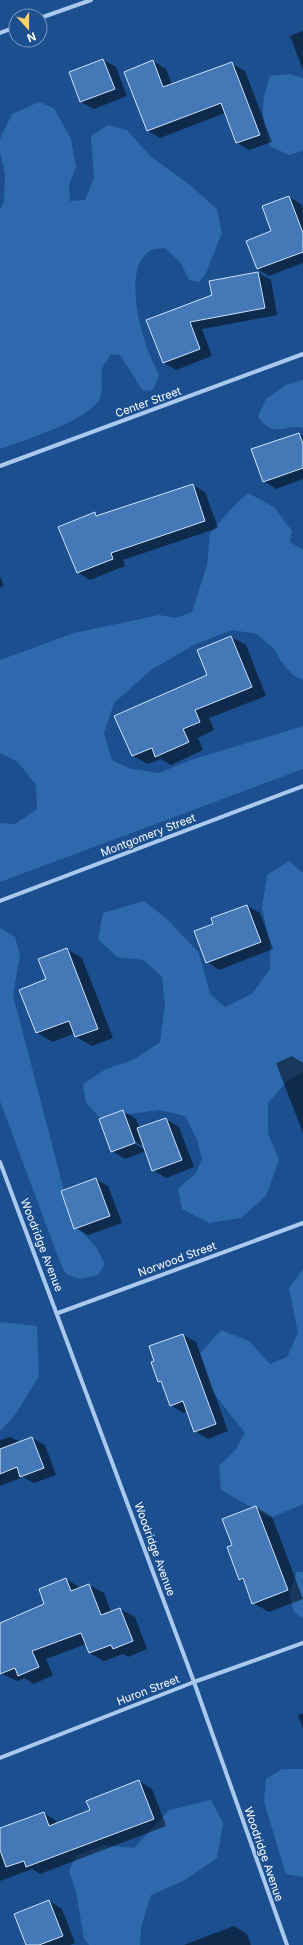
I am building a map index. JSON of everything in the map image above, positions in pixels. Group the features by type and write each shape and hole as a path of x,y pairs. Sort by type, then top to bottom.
{"street":[{"path":"48,15 91,0"},
{"name":"Center Street","path":"0,466 303,354"},
{"name":"Montgomery Street","path":"0,901 303,786"},
{"name":"Woodridge Avenue","path":"0,1162 58,1313 194,1682 287,1945"},
{"name":"Norwood Street","path":"58,1313 303,1223"},
{"name":"Huron Street","path":"0,1758 194,1682 303,1643"}],"shaded area":[{"path":"289,74 303,78 303,151 289,155 270,146 263,119 263,103 270,76"},
{"path":"39,102 54,108 71,139 76,167 69,185 70,201 85,200 94,178 91,136 108,125 127,130 150,156 190,185 217,209 222,233 206,273 199,282 189,280 181,263 165,248 152,250 144,256 138,266 135,292 139,320 148,350 159,375 153,390 143,391 120,355 111,354 102,371 101,396 92,408 68,423 0,449 0,209 4,202 5,174 0,152 0,139 12,114"},
{"path":"303,380 303,428 291,427 275,429 264,424 258,417 266,399 286,385"},
{"path":"248,493 274,507 292,531 290,542 303,550 303,680 293,675 280,660 274,649 257,634 232,630 194,645 151,670 114,703 104,733 112,760 131,769 159,773 191,760 303,726 303,769 0,882 0,823 15,824 37,809 36,785 18,762 0,753 0,660 74,633 159,615 176,618 192,612 207,565 210,533 231,509"},
{"path":"289,861 303,873 303,1072 288,1080 268,1103 268,1133 279,1160 266,1196 241,1218 209,1223 182,1209 178,1189 196,1173 202,1159 197,1140 185,1116 159,1110 100,1118 86,1103 83,1084 106,1069 133,1060 160,1042 165,1004 162,977 144,960 117,957 98,939 103,913 144,901 167,919 199,953 210,994 225,1007 252,994 270,969 270,944 262,908 267,875"},
{"path":"0,928 15,937 20,955 13,995 72,1221 96,1247 105,1264 98,1275 80,1279 66,1274 60,1262 0,1101"},
{"path":"303,1269 303,1504 270,1518 221,1490 219,1466 236,1449 245,1433 212,1391 200,1353 221,1330 249,1341 270,1364 287,1357 298,1333 289,1288"},
{"path":"0,1322 37,1326 39,1376 15,1415 0,1431"},
{"path":"297,1572 303,1572 303,1618 294,1612 289,1593"},
{"path":"282,1769 303,1769 303,1877 286,1874 264,1802 266,1779"},
{"path":"211,1800 223,1823 217,1858 185,1880 151,1895 141,1927 140,1945 89,1945 84,1939 76,1891 69,1871 76,1856 105,1845 134,1848 169,1810"}],"building":[{"path":"103,59 115,89 80,102 69,72"},
{"path":"153,60 163,87 232,62 260,135 236,143 221,103 147,131 124,72"},
{"path":"289,196 303,233 303,252 257,269 246,241 271,231 262,206"},
{"path":"258,272 265,308 190,322 200,349 163,363 146,320 212,295 209,281"},
{"path":"299,433 303,444 303,468 263,482 251,449"},
{"path":"193,484 205,521 111,553 113,559 77,573 58,527 95,512 96,516"},
{"path":"231,636 252,687 195,710 200,722 183,729 189,742 155,757 152,748 132,756 114,716 207,675 197,650"},
{"path":"247,905 261,942 206,963 194,931 213,924 211,918"},
{"path":"67,948 98,1029 75,1037 69,1021 36,1033 19,990 46,979 38,959"},
{"path":"123,1110 135,1143 111,1152 99,1119"},
{"path":"166,1118 182,1160 152,1171 137,1128"},
{"path":"96,1178 110,1216 74,1229 61,1191"},
{"path":"183,1334 216,1424 194,1432 183,1401 170,1406 161,1381 158,1382 151,1362 154,1361 149,1346"},
{"path":"32,1437 44,1468 20,1477 17,1467 0,1474 0,1449"},
{"path":"256,1506 288,1590 252,1604 243,1578 239,1580 227,1547 232,1545 222,1519"},
{"path":"66,1578 71,1591 89,1584 101,1615 120,1608 133,1641 113,1649 111,1645 89,1653 81,1633 32,1651 39,1667 18,1676 15,1668 0,1674 0,1623 44,1604 39,1589"},
{"path":"139,1780 154,1819 26,1867 24,1861 6,1867 0,1850 0,1828 44,1812 49,1826 90,1810 86,1801"},
{"path":"49,1900 63,1936 39,1945 26,1945 14,1914"}]}
